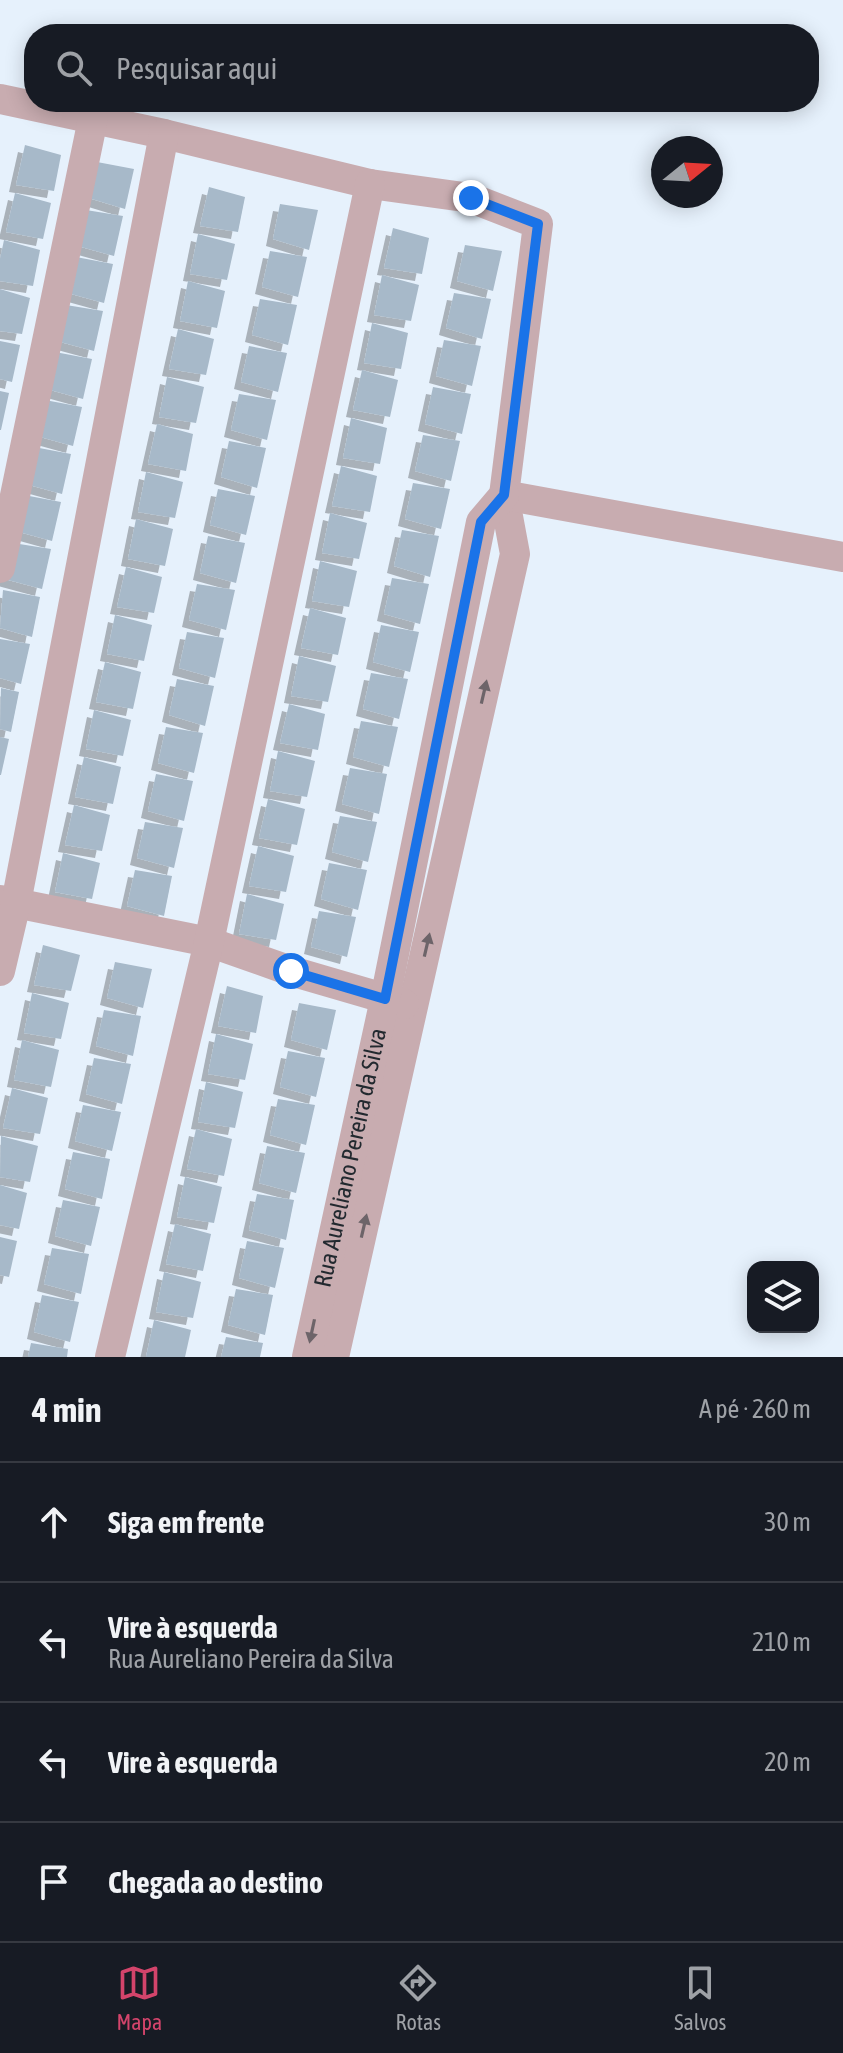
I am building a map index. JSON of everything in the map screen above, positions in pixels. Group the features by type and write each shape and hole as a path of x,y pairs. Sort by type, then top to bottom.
{"street":[{"path":"2,108 24,111"},
{"path":"35,112 93,119 164,134 370,184 209,942 110,1357"},
{"path":"0,568 93,119"},
{"path":"0,971 8,901 164,134"},
{"name":"Rua Aureliano Pereira da Silva","path":"307,1357 515,554 504,495 538,224 471,198 370,184"},
{"path":"504,495 843,557"},
{"path":"8,901 209,942 291,971 399,1003"},
{"name":"Rua Aureliano Pereira da Silva","path":"334,1357 399,1003"}],"building":[{"path":"25,145 61,155 54,191 16,185"},
{"path":"97,162 134,169 125,209 89,198"},
{"path":"209,187 245,197 238,232 200,226"},
{"path":"15,193 51,203 43,239 6,232"},
{"path":"280,204 318,210 309,250 273,239"},
{"path":"86,210 123,216 114,256 78,246"},
{"path":"393,228 429,238 422,274 384,268"},
{"path":"198,234 235,244 227,280 190,274"},
{"path":"4,240 40,250 33,286 0,281"},
{"path":"465,245 502,251 493,291 457,281"},
{"path":"270,251 307,257 298,297 262,287"},
{"path":"76,257 113,264 104,303 68,293"},
{"path":"382,275 419,285 411,321 374,315"},
{"path":"188,281 225,291 217,328 180,321"},
{"path":"0,289 30,298 22,334 0,331"},
{"path":"454,293 491,299 482,339 446,328"},
{"path":"260,299 297,305 288,345 252,335"},
{"path":"66,305 103,311 94,351 57,341"},
{"path":"372,323 408,333 401,369 364,363"},
{"path":"178,329 214,339 206,375 169,369"},
{"path":"444,340 481,346 472,386 436,376"},
{"path":"0,341 20,345 12,382 0,379"},
{"path":"249,346 287,353 278,392 241,382"},
{"path":"55,352 92,359 83,399 47,389"},
{"path":"362,370 398,380 390,417 353,410"},
{"path":"167,377 204,387 196,423 159,417"},
{"path":"433,387 471,394 462,434 425,424"},
{"path":"0,391 9,393 1,430 0,430"},
{"path":"239,394 276,400 267,440 231,430"},
{"path":"45,400 82,407 73,446 37,436"},
{"path":"351,418 387,428 380,464 343,458"},
{"path":"157,424 193,434 186,471 148,464"},
{"path":"423,435 460,441 451,481 415,471"},
{"path":"229,441 266,448 257,488 221,477"},
{"path":"34,447 71,454 62,494 26,484"},
{"path":"341,466 377,476 370,512 332,506"},
{"path":"146,472 183,482 175,518 138,512"},
{"path":"413,483 450,489 441,529 405,519"},
{"path":"218,489 255,496 246,535 210,525"},
{"path":"24,495 61,502 52,541 16,531"},
{"path":"330,513 367,523 359,559 322,553"},
{"path":"136,519 173,529 165,566 128,559"},
{"path":"402,530 439,536 430,577 394,566"},
{"path":"208,536 245,543 236,583 200,573"},
{"path":"13,543 51,549 42,589 5,579"},
{"path":"320,561 357,571 349,607 312,601"},
{"path":"126,567 162,577 154,613 117,607"},
{"path":"392,578 429,584 420,624 384,614"},
{"path":"197,584 235,590 226,630 189,620"},
{"path":"3,590 40,597 32,637 0,628"},
{"path":"310,608 346,618 338,655 301,648"},
{"path":"115,615 152,625 144,661 107,654"},
{"path":"381,625 419,632 410,672 373,662"},
{"path":"187,632 224,638 215,678 179,668"},
{"path":"0,639 30,644 21,684 0,678"},
{"path":"299,656 336,666 328,702 291,696"},
{"path":"105,662 141,672 133,709 96,702"},
{"path":"371,673 408,679 399,719 363,709"},
{"path":"177,679 214,686 205,726 169,715"},
{"path":"1,688 19,692 11,732 0,729"},
{"path":"289,704 325,714 318,750 280,743"},
{"path":"94,710 131,720 123,756 86,749"},
{"path":"361,721 398,727 389,767 353,757"},
{"path":"166,727 203,733 194,773 158,763"},
{"path":"0,737 9,739 1,775 0,775"},
{"path":"278,751 315,761 307,797 270,791"},
{"path":"84,757 121,767 113,804 75,797"},
{"path":"350,768 387,774 379,814 342,804"},
{"path":"156,774 193,781 184,821 148,811"},
{"path":"268,799 305,809 297,845 259,838"},
{"path":"74,805 110,815 102,851 65,845"},
{"path":"340,816 377,822 368,862 332,852"},
{"path":"145,822 183,828 174,868 137,858"},
{"path":"258,846 294,856 286,892 249,886"},
{"path":"63,853 100,863 92,899 55,892"},
{"path":"329,863 367,870 358,910 321,899"},
{"path":"135,870 172,876 164,916 127,906"},
{"path":"247,894 284,904 276,940 239,934"},
{"path":"319,911 356,917 347,957 311,947"},
{"path":"43,945 80,955 71,991 34,985"},
{"path":"115,962 152,969 143,1008 107,998"},
{"path":"227,986 263,996 256,1033 218,1026"},
{"path":"32,993 69,1003 61,1039 24,1033"},
{"path":"299,1003 336,1010 327,1050 291,1040"},
{"path":"104,1010 141,1016 133,1056 96,1046"},
{"path":"216,1034 253,1044 245,1080 208,1074"},
{"path":"22,1040 59,1050 51,1087 14,1080"},
{"path":"288,1051 325,1058 316,1097 280,1087"},
{"path":"94,1058 131,1064 122,1104 86,1094"},
{"path":"206,1082 243,1092 235,1128 198,1122"},
{"path":"12,1088 48,1098 40,1134 3,1128"},
{"path":"278,1099 315,1105 306,1145 270,1135"},
{"path":"83,1105 121,1112 112,1151 75,1141"},
{"path":"196,1129 232,1139 224,1176 187,1169"},
{"path":"1,1136 38,1146 30,1182 0,1177"},
{"path":"267,1146 305,1153 296,1193 259,1183"},
{"path":"73,1152 110,1159 102,1199 65,1189"},
{"path":"185,1177 222,1187 214,1223 177,1217"},
{"path":"0,1185 27,1193 19,1229 0,1225"},
{"path":"257,1194 294,1200 286,1240 249,1230"},
{"path":"63,1200 100,1207 91,1246 55,1236"},
{"path":"175,1224 211,1234 203,1271 166,1264"},
{"path":"0,1237 17,1241 9,1277 0,1275"},
{"path":"247,1241 284,1248 275,1288 239,1278"},
{"path":"52,1248 89,1254 81,1294 44,1284"},
{"path":"164,1272 201,1282 193,1318 156,1312"},
{"path":"236,1289 273,1295 265,1335 228,1325"},
{"path":"42,1295 79,1302 70,1342 34,1332"},
{"path":"154,1320 191,1330 185,1357 146,1357"},
{"path":"226,1337 263,1343 260,1357 221,1357"},
{"path":"31,1343 68,1349 67,1357 28,1357"}],"route":[{"path":"291,971 385,999 481,522 504,495 538,224 471,198"}]}
